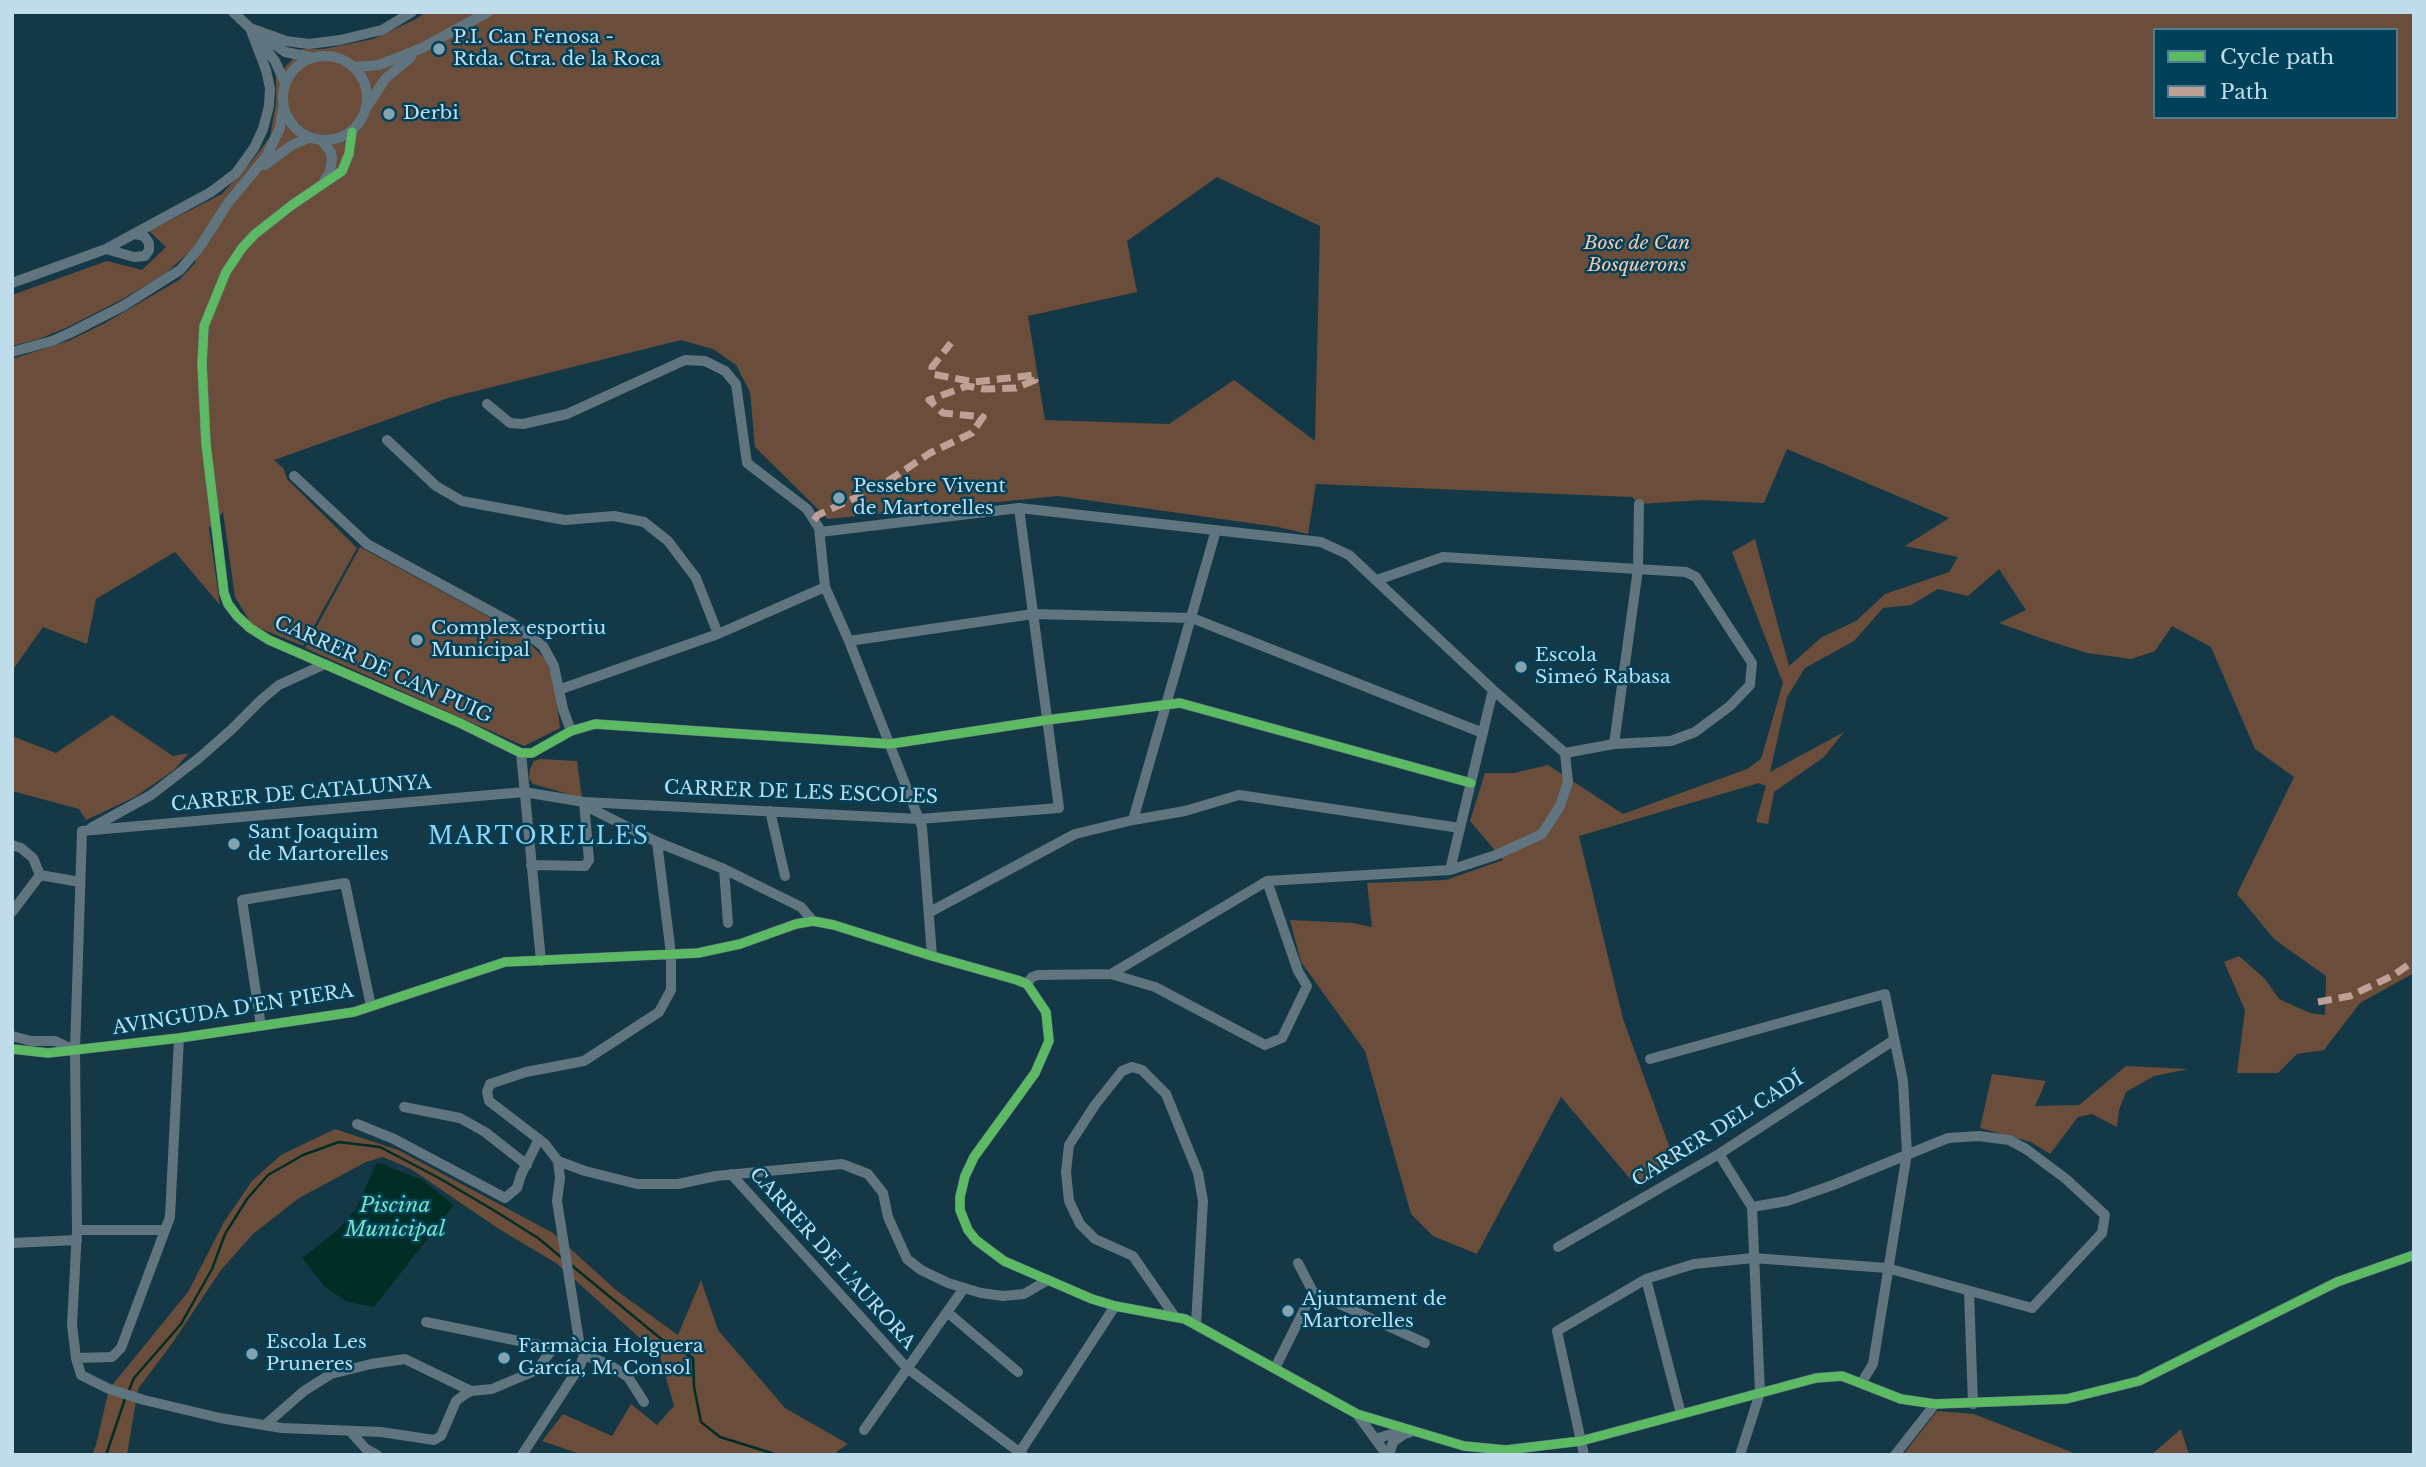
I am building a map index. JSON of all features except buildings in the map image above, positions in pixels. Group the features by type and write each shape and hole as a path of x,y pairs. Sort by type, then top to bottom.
{"street":[{"path":"12,352 70,333 123,306 170,277 190,259 229,203 266,157 281,128 285,83 275,61 250,28 233,12"},
{"path":"250,28 286,41 309,44 382,30 412,12"},
{"path":"250,28 285,51 314,58 332,57 354,67 379,65 422,48 488,12"},
{"path":"12,283 106,249 211,192 236,173 264,129 270,88 250,28"},
{"path":"283,108 292,124 309,138 322,141 352,132 361,122 385,79 422,48"},
{"path":"285,83 297,67 314,58"},
{"path":"354,67 367,89 368,106"},
{"name":"CARRER DE CAN PUIG","path":"352,132 346,164 342,171 255,234 226,272 204,326 202,364 206,444 224,593 237,616 259,634 521,753"},
{"path":"254,172 292,145 309,138"},
{"path":"322,141 331,152 332,159 330,172 322,184"},
{"path":"106,249 134,257 145,256 149,243 144,236 135,234"},
{"path":"487,404 510,423 523,424 567,414 685,360 705,361 725,370 736,384 747,463 807,509 820,532 825,587 922,827 932,956"},
{"path":"387,440 436,486 462,501 565,520 614,516 643,522 668,541 696,579 718,634"},
{"path":"294,475 367,544 512,623 542,646 554,666 571,731"},
{"path":"1614,744 1638,569 1639,504"},
{"path":"820,532 1019,508 1321,542 1349,555 1493,690 1565,753 1568,782 1560,806 1542,834 1496,855 1450,870 1267,881 1111,974"},
{"path":"1019,508 1047,720"},
{"path":"1133,820 1216,530"},
{"path":"1377,580 1443,557 1686,572 1696,577 1752,663 1749,685 1731,706 1695,732 1671,741 1614,744 1565,753"},
{"path":"561,689 718,634 825,587"},
{"path":"849,641 1033,614 1192,618 1483,733"},
{"path":"324,664 279,685 199,758 151,795 82,831 75,1050 77,1235 72,1325 81,1375 109,1389 144,1400 220,1418 265,1425 381,1432 435,1440 441,1436 456,1401 471,1391 492,1389 537,1370 553,1348"},
{"path":"1450,870 1493,690"},
{"path":"541,961 521,753 532,753 571,731 594,724 890,744 1180,703 1471,783"},
{"name":"CARRER DE LES ESCOLES","path":"583,802 919,818 1059,808 1047,720"},
{"path":"524,792 583,802 657,842 724,869 801,907 813,921"},
{"name":"CARRER DE CATALUNYA","path":"82,831 524,792"},
{"path":"930,912 1075,834 1185,811 1239,795 1460,828"},
{"path":"531,865 585,866 589,860 583,802"},
{"path":"770,811 785,876"},
{"path":"657,842 671,954 671,990 659,1012 584,1061 526,1072 489,1083 489,1101 539,1139 558,1161 637,1184 678,1184 731,1174 842,1164 868,1174 883,1193 888,1217 907,1259 921,1270 948,1283 1003,1296 1024,1294 1048,1280"},
{"path":"12,845 21,848 33,858 40,875"},
{"path":"724,869 728,923"},
{"path":"40,875 80,882"},
{"path":"12,912 40,875"},
{"path":"1267,881 1298,971 1307,986 1282,1038 1265,1045 1155,988 1111,974 1032,977 1027,984 1046,1012 1049,1041 1035,1073 974,1157 965,1176 960,1210 968,1230 976,1240 1004,1261 1115,1306 1185,1319 1357,1414 1464,1446 1506,1450 1581,1440 1816,1378 1842,1376 1900,1399 1935,1404 2066,1399 2139,1381 2337,1282 2414,1255"},
{"path":"261,1026 242,900 345,883 370,1006"},
{"name":"AVINGUDA D'EN PIERA","path":"12,1049 48,1053 179,1038 354,1012 505,962 698,953 740,944 796,924 813,921 1027,984"},
{"path":"1650,1059 1885,994 1903,1081 1907,1153 1873,1364 1862,1382"},
{"name":"AVINGUDA D'EN PIERA","path":"12,1036 31,1041 55,1041 75,1050"},
{"path":"76,1358 111,1357 121,1348 170,1217 179,1038"},
{"name":"CARRER DEL CADÍ","path":"1558,1247 1719,1154 1894,1040"},
{"path":"1175,1317 1133,1256 1095,1240 1080,1224 1069,1201 1066,1172 1069,1145 1095,1105 1122,1071 1132,1067 1142,1070 1166,1094 1198,1173 1203,1201 1196,1325"},
{"path":"404,1107 460,1118 485,1132 527,1165"},
{"path":"357,1124 394,1139 505,1198 517,1188 539,1139"},
{"path":"1584,1455 1558,1331 1646,1279 1694,1264 1754,1258 1887,1268 2032,1308 2102,1233 2105,1215 2066,1179 2026,1149 2009,1140 1979,1136 1948,1138 1810,1193 1787,1201 1752,1207"},
{"path":"1719,1154 1752,1207 1760,1393 1740,1455"},
{"path":"522,1455 583,1361 557,1202 558,1161"},
{"name":"CARRER DE L'AURORA","path":"731,1174 907,1368 1022,1454"},
{"path":"12,1243 77,1235 165,1230"},
{"path":"1298,1263 1313,1292 1425,1343"},
{"path":"1646,1279 1681,1414"},
{"path":"864,1430 964,1288"},
{"path":"1275,1368 1313,1292"},
{"path":"1969,1292 1973,1404"},
{"path":"1022,1454 1115,1306"},
{"path":"947,1312 1018,1372"},
{"path":"426,1322 553,1348 582,1351 628,1377 644,1402"},
{"path":"265,1425 304,1391 331,1374 371,1364 405,1359 471,1391"},
{"path":"1895,1455 1935,1404"},
{"path":"1357,1414 1388,1455"},
{"path":"1373,1436 1380,1427 1391,1424"},
{"path":"350,1431 366,1449 377,1455"},
{"path":"1373,1436 1398,1432 1422,1434"},
{"path":"1388,1455 1393,1442 1406,1433"}],"green space":[{"name":"Bosc de Can Bosquerons","path":"426,12 2414,12 2414,973 2360,1003 2324,1050 2297,1054 2278,1073 2237,1073 2245,1010 2224,962 2239,956 2265,979 2279,999 2310,1013 2325,1015 2326,976 2274,939 2237,894 2294,777 2255,749 2211,647 2172,626 2155,651 2131,659 2087,653 1999,623 2026,610 1999,569 1968,596 1938,589 1911,605 1883,608 1854,641 1805,668 1787,697 1770,772 1844,732 1824,757 1774,792 1768,824 1756,822 1766,786 1759,783 1579,836 1623,1019 1676,1165 1637,1187 1561,1097 1477,1254 1433,1236 1411,1214 1365,1051 1301,962 1290,920 1353,923 1372,927 1367,883 1446,880 1503,860 1470,821 1485,773 1514,773 1548,765 1623,814 1747,769 1761,759 1783,683 1732,552 1755,539 1789,666 1822,637 1856,621 1885,594 1949,572 1958,557 1905,546 1949,518 1787,449 1764,503 1703,500 1639,504 1632,497 1316,484 1308,534 1278,527 1058,496 828,519 755,447 750,392 736,365 713,349 681,340 448,398 274,460 284,469 287,479 357,548 303,646 252,625 235,597 223,512 209,528 220,605 175,552 96,599 87,644 43,627 12,671 12,359 68,341 105,323 179,280 196,262 187,254 165,274 121,300 68,327 12,346 12,295 107,261 142,270 166,247 149,231 222,194 270,137 276,102 276,77 302,49 324,49 373,39","holes":["1217,177 1320,226 1315,441 1234,380 1169,424 1045,420 1028,316 1137,292 1127,241"]},
{"name":"Complex esportiu Municipal","path":"360,547 519,633 545,659 554,680 560,728 524,746 305,648"},
{"path":"112,715 173,756 189,753 174,770 135,797 86,820 79,809 12,791 12,736 56,753"},
{"path":"534,761 577,761 582,798 533,784 529,778 530,769"},
{"path":"2126,1066 2188,1069 2154,1076 2126,1092 2119,1110 2117,1127 2092,1114 2078,1117 2050,1154 2031,1142 1980,1128 1992,1074 2046,1081 2035,1106 2079,1105"},
{"path":"335,1129 398,1150 553,1233 617,1291 678,1335 701,1280 718,1330 785,1408 848,1444 836,1452 838,1455 583,1455 542,1441 563,1414 612,1436 631,1404 657,1425 674,1406 660,1356 556,1263 499,1229 411,1169 383,1157 366,1162 299,1198 253,1234 221,1270 138,1389 127,1455 92,1455 109,1389 188,1292 224,1222 252,1181 281,1155"},
{"path":"1937,1411 1974,1414 2079,1455 1903,1455"},
{"path":"2181,1429 2189,1455 2151,1455"}],"water":[{"name":"Piscina Municipal","path":"377,1162 422,1180 454,1205 374,1307 348,1302 326,1288 302,1258 338,1230 356,1209"}],"waterway":[{"path":"129,1390 134,1378 181,1324 212,1269 225,1234 247,1199 268,1175 303,1155 339,1142 380,1147 495,1211 538,1238 562,1258"},
{"path":"570,1264 660,1338 693,1358 694,1387 701,1422 720,1437 778,1455"},
{"path":"106,1455 126,1396"}],"marked path":[{"path":"814,520 818,515 879,487 930,453 972,433 983,417 943,413 929,400 967,386 984,389 1016,388 1035,380 1034,375 974,382 932,374 932,367 951,343"},
{"path":"2318,1002 2350,996 2394,975 2414,961"}],"cycle path":[{"path":"352,132 349,154 342,171 292,205 255,234 242,248 226,272 204,326 202,364 206,444 224,593 237,616 269,640 460,723 521,753 532,753 571,731 595,724 890,744 1180,703 1471,783"},
{"path":"12,1049 48,1053 179,1038 354,1012 505,962 698,953 740,944 796,924 813,921 834,925 1027,984 1046,1012 1049,1041 1035,1073 974,1157 965,1176 960,1210 968,1230 976,1240 1004,1261 1092,1299 1185,1319 1357,1414 1464,1446 1506,1450 1581,1441 1816,1378 1842,1376 1901,1399 1935,1404 2066,1399 2139,1381 2337,1282 2414,1255"}],"place":[{"name":"P.I. Can Fenosa - Rtda. Ctra. de la Roca","path":"439,49"},
{"name":"Derbi","path":"389,114"},
{"name":"Pessebre Vivent de Martorelles","path":"839,498"},
{"name":"Complex esportiu Municipal","path":"417,640"},
{"name":"Escola Simeó Rabasa","path":"1521,667"},
{"name":"Sant Joaquim de Martorelles","path":"234,844"},
{"name":"Ajuntament de Martorelles","path":"1288,1311"},
{"name":"Escola Les Pruneres","path":"252,1354"},
{"name":"Farmàcia Holguera García, M. Consol","path":"504,1358"}],"district":[{"name":"MARTORELLES","path":"539,838"}]}
